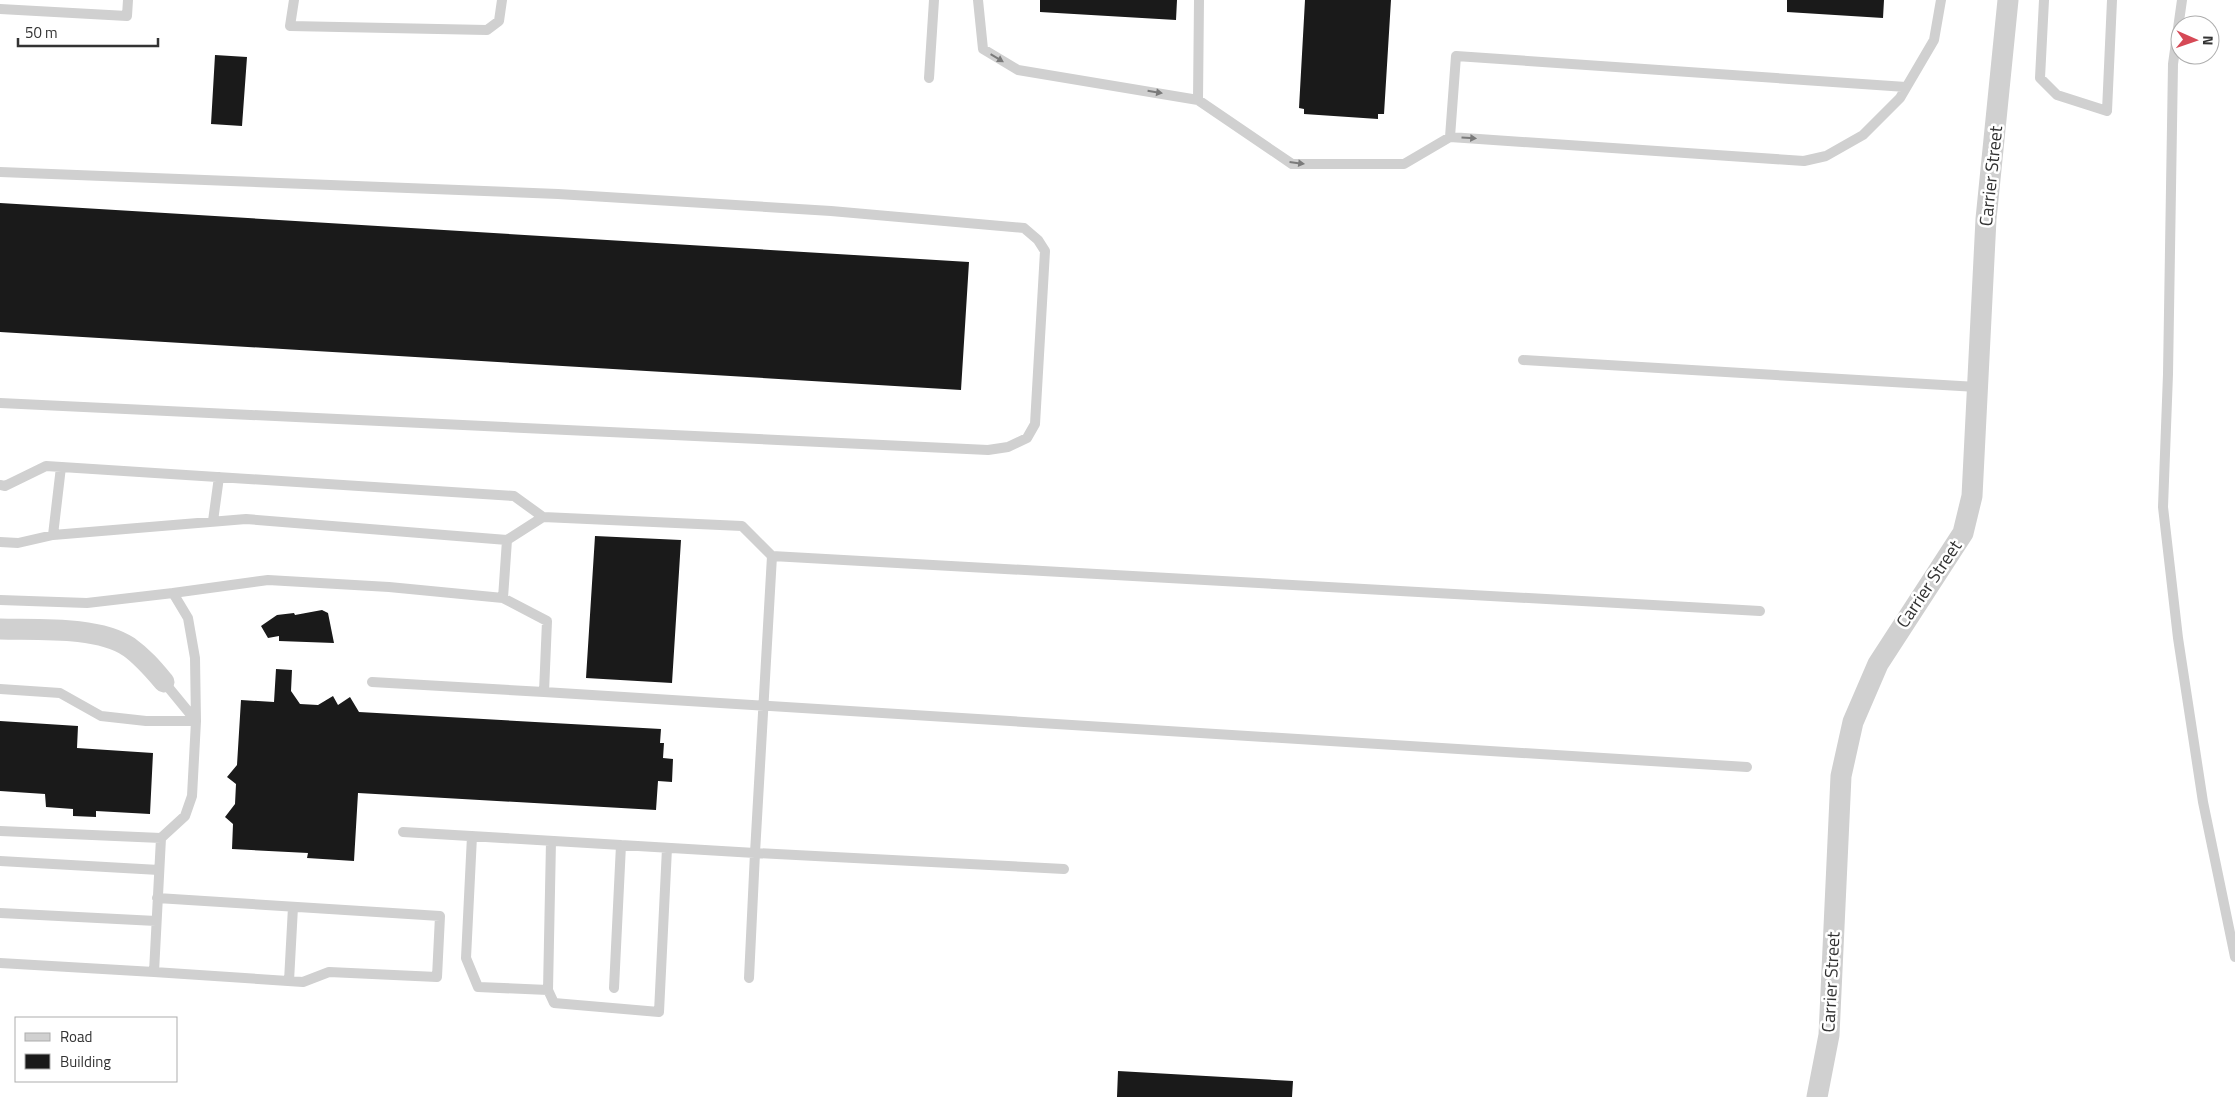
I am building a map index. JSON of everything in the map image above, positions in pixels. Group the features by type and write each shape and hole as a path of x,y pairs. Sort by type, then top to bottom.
{"street":[{"name":"Carrier Street","path":"1818,1097 1829,1035 1841,776 1853,722 1878,664 1963,533 1972,496 1986,219 2008,0"},
{"path":"1,629 87,633 108,637 128,646 145,660 164,682"}],"lane":[{"path":"0,9 127,16 128,0"},
{"path":"294,0 290,26 488,30 499,21 502,0"},
{"path":"928,78 934,0"},
{"path":"978,0 983,50 1018,70 1198,100 1292,164 1404,164 1450,137 1804,161 1826,156 1864,135 1900,98 1934,40 1941,0"},
{"path":"1198,100 1199,0"},
{"path":"2044,0 2040,78 2057,95 2107,111 2112,0"},
{"path":"2182,0 2173,64 2168,374 2163,507 2178,638 2203,802 2235,957"},
{"path":"1450,137 1456,56 1906,87"},
{"path":"0,172 558,194 831,211 1024,228 1038,240 1045,251 1035,424 1027,438 1008,447 988,450 0,403"},
{"path":"1523,360 1977,388"},
{"path":"0,485 5,486 46,466 514,496 543,517 742,526 772,556 1760,611"},
{"path":"53,534 62,467"},
{"path":"213,521 219,477"},
{"path":"0,542 18,544 53,534 246,519 508,540 543,517"},
{"path":"503,598 508,540"},
{"path":"749,978 772,556"},
{"path":"0,600 87,603 268,580 389,586 503,598 548,621 544,692"},
{"path":"154,972 161,838 185,816 192,796 196,721 195,658 188,618 173,593"},
{"path":"164,682 196,721"},
{"path":"372,682 1747,767"},
{"path":"0,689 60,693 100,716 146,721 196,721"},
{"path":"0,831 161,838"},
{"path":"403,832 755,853 1064,868"},
{"path":"472,836 466,958 478,987 548,990"},
{"path":"551,841 548,990 554,1003 659,1012 667,848"},
{"path":"614,988 621,845"},
{"path":"0,861 159,870"},
{"path":"0,963 303,982 329,972 437,978 440,916 158,898"},
{"path":"289,981 293,907"},
{"path":"0,913 156,921"}],"building":[{"path":"1040,0 1177,0 1176,20 1040,12"},
{"path":"1305,0 1391,0 1384,114 1378,114 1378,119 1304,114 1304,109 1299,108"},
{"path":"1787,0 1884,0 1883,18 1787,12"},
{"path":"215,55 247,57 242,126 211,124"},
{"path":"0,203 969,262 961,390 0,332"},
{"path":"595,536 681,540 672,683 586,678"},
{"path":"322,610 328,613 334,643 279,641 279,636 268,638 261,626 277,615 294,613 295,615"},
{"path":"276,669 292,670 291,691 300,704 318,705 333,696 338,705 350,697 359,712 661,729 660,743 664,743 663,758 673,759 672,782 658,781 656,810 358,793 354,861 307,858 308,853 232,849 233,824 225,817 235,804 236,784 227,777 237,765 241,700 274,702"},
{"path":"0,721 78,726 77,748 153,753 150,814 96,811 96,817 73,816 73,809 46,807 45,794 0,791"},
{"path":"1118,1071 1293,1081 1292,1097 1117,1097"}]}
